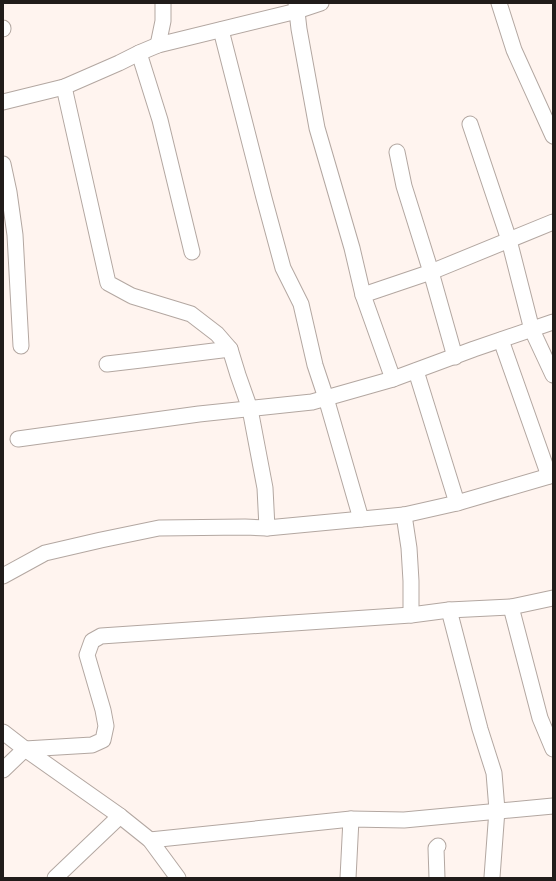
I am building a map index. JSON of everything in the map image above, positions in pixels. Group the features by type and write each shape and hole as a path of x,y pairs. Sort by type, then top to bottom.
{"street":[{"path":"158,45 164,21 163,3"},
{"path":"3,102 64,87 158,45 221,30 297,7 321,3"},
{"path":"499,3 514,50 553,136"},
{"path":"297,7 299,29 317,128 352,248 363,295 392,379"},
{"path":"221,30 283,268 301,304 315,365 361,519"},
{"path":"139,53 160,120 192,252"},
{"path":"64,87 108,283 132,296 191,314 217,334 230,349 250,409 265,488 267,528"},
{"path":"470,124 509,240 532,330 553,375"},
{"path":"397,152 404,186 431,272 455,357"},
{"path":"3,164 9,192 9,236 21,346"},
{"path":"363,295 431,272 553,222"},
{"path":"18,439 199,414 312,402 392,379 553,322"},
{"path":"3,576 44,553 159,528 267,528 404,515 457,503 551,475 501,340"},
{"path":"107,364 230,349"},
{"path":"416,371 457,503"},
{"path":"404,515 409,548 411,615"},
{"path":"3,770 25,749 92,745 103,740 106,726 103,710 87,655 92,641 100,636 411,615 449,610 511,607 553,598"},
{"path":"511,607 540,718 553,749"},
{"path":"449,610 480,729 494,772 497,810 492,877"},
{"path":"3,732 120,816 150,840 178,878"},
{"path":"150,840 351,819 404,820 497,810 553,806"},
{"path":"55,878 120,816"},
{"path":"348,878 351,819"},
{"path":"437,878 436,848 438,846"}]}
